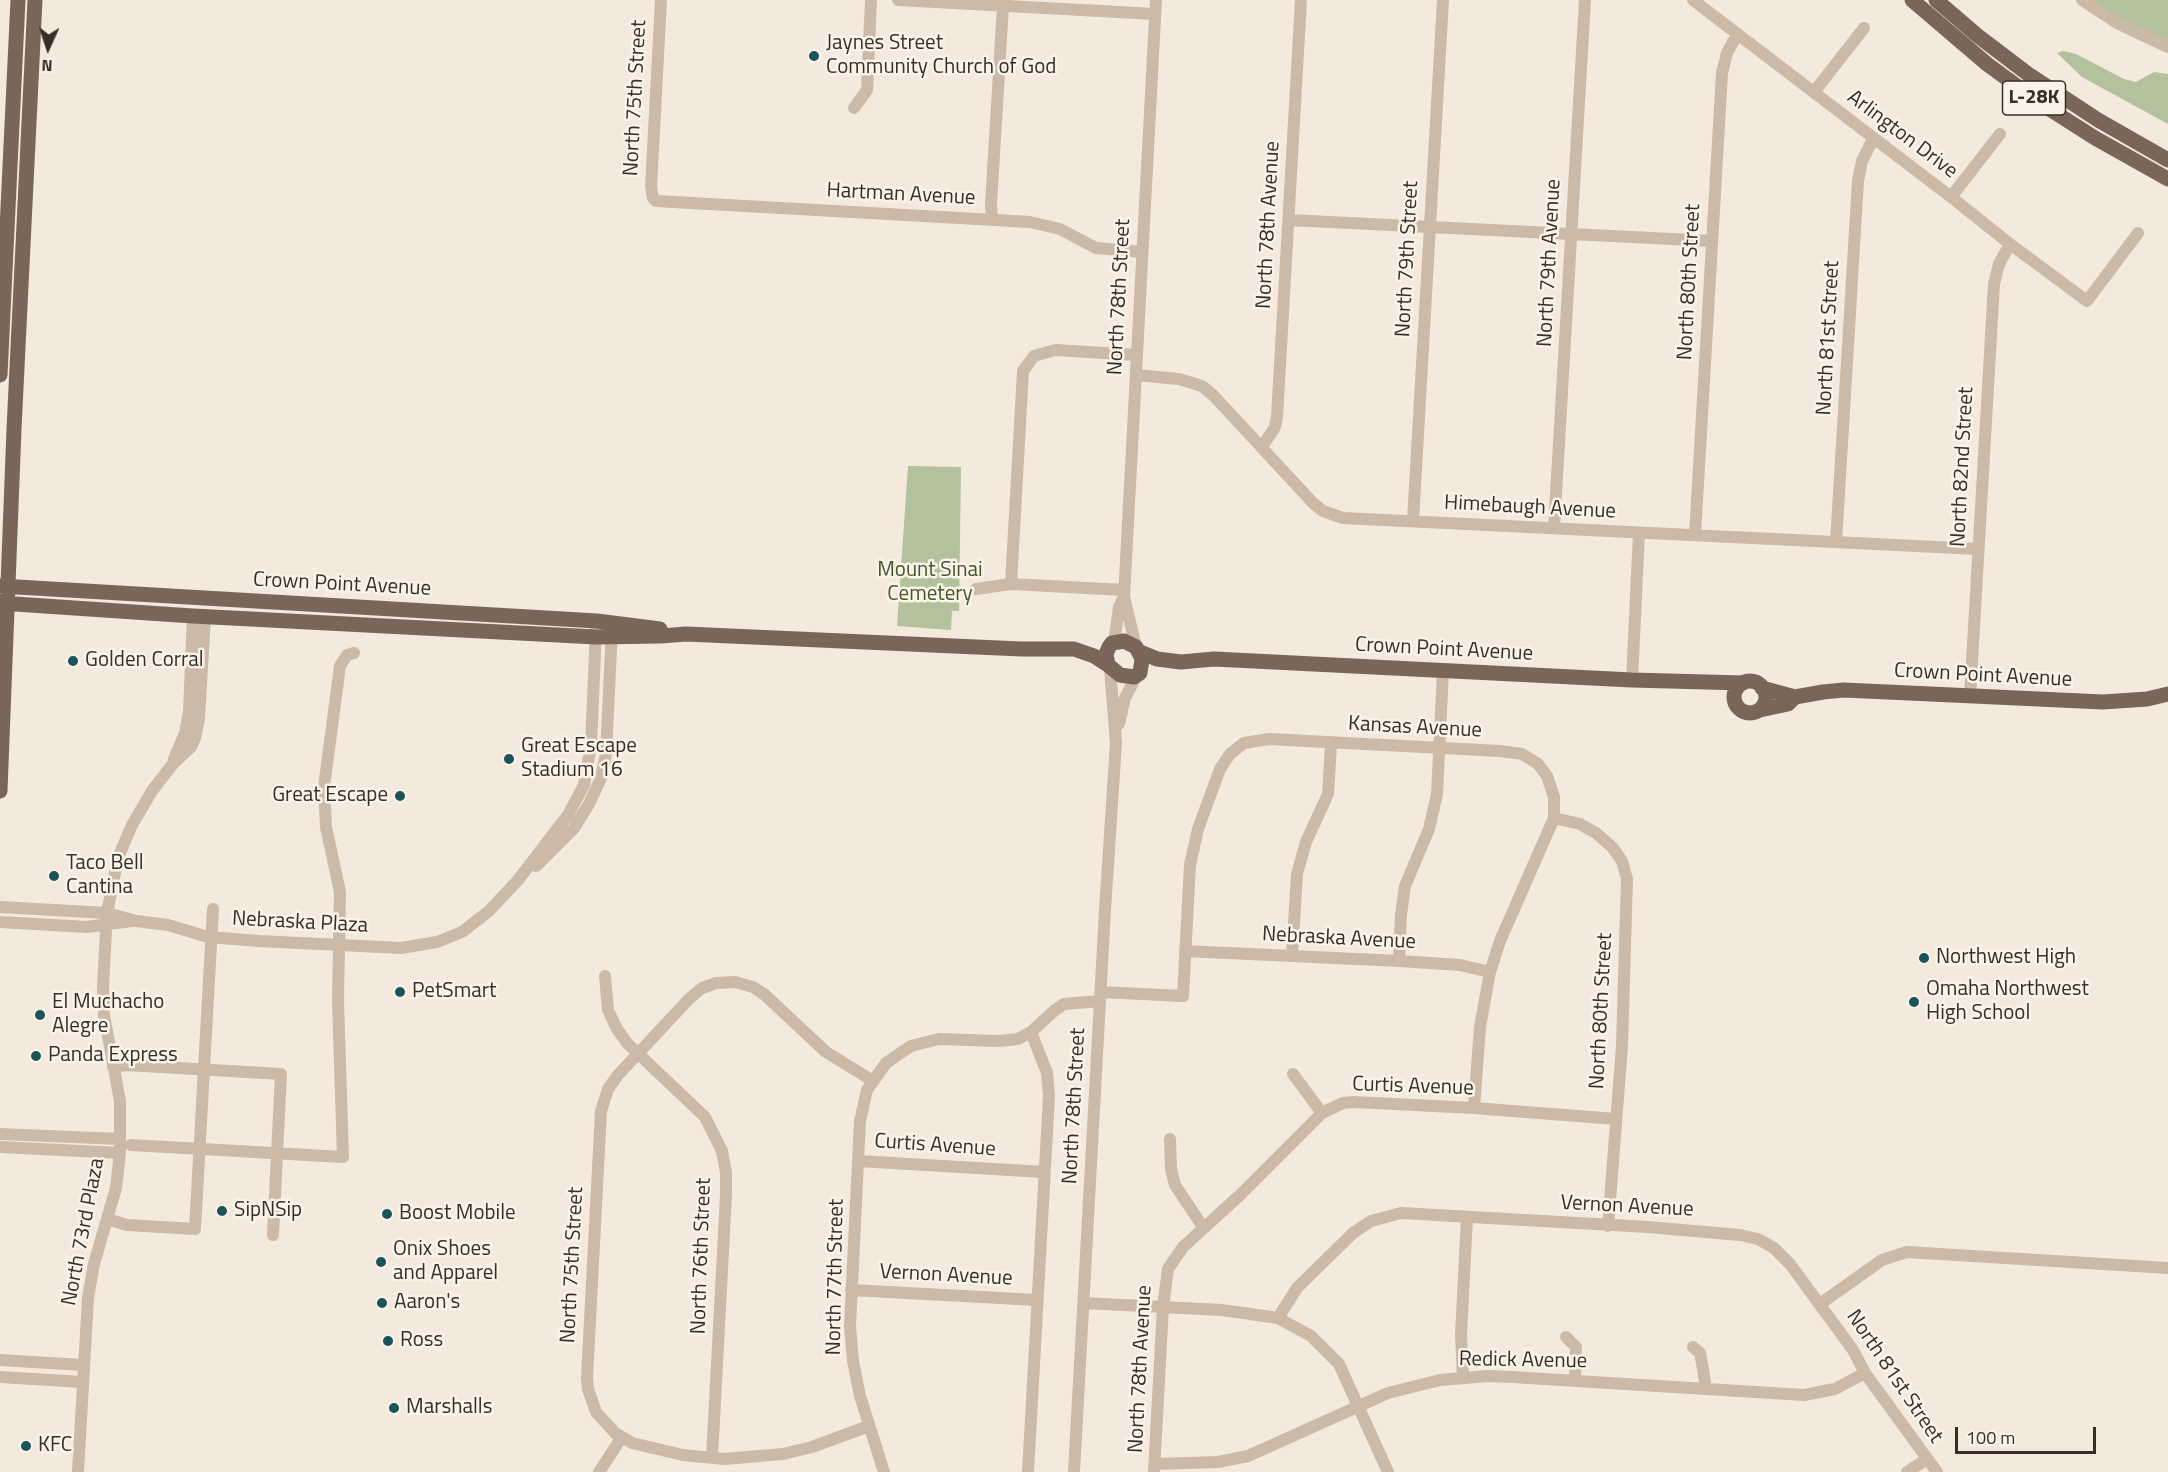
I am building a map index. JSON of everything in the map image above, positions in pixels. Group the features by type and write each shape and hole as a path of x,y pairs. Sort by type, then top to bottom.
{"main road":[{"path":"0,375 4,219 18,0"},
{"path":"0,791 3,603 26,221 35,0"},
{"name":"L-28K","path":"1912,0 1987,64 2040,103 2105,144 2168,179"},
{"name":"L-28K","path":"1936,0 1986,43 2028,74 2098,120 2168,160"},
{"name":"Crown Point Avenue","path":"4,586 604,630"},
{"name":"Crown Point Avenue","path":"3,603 199,617 604,630 664,629 681,633 1074,650 1094,656 1109,667"},
{"path":"1124,641 1138,649 1143,662 1139,674 1123,677 1109,667 1106,654 1113,643 1124,641"},
{"name":"Crown Point Avenue","path":"1074,650 1088,643 1113,643"},
{"name":"Crown Point Avenue","path":"1138,649 1157,659 1181,662 1214,659 1632,680 1743,683"},
{"name":"Crown Point Avenue","path":"1139,674 1172,667 1181,662"},
{"path":"1754,682 1762,688 1764,702 1760,710 1753,713 1744,712 1738,708 1734,700 1737,687 1743,683 1754,682"},
{"name":"Crown Point Avenue","path":"1705,683 1721,690 1734,700"},
{"name":"Crown Point Avenue","path":"1762,688 1795,697 1844,690 2103,702 2146,699 2168,694"},
{"name":"Crown Point Avenue","path":"1760,710 1788,704 1795,697"}],"street":[{"name":"North 75th Street","path":"653,198 651,187 661,0"},
{"path":"854,108 867,90 871,0"},
{"path":"898,0 1155,14"},
{"name":"North 78th Street","path":"1124,593 1156,0"},
{"name":"North 78th Avenue","path":"1262,447 1275,427 1277,417 1301,0"},
{"name":"North 79th Street","path":"1413,521 1443,0"},
{"name":"North 79th Avenue","path":"1554,528 1585,0"},
{"name":"Arlington Drive","path":"1693,0 2087,301 2138,233"},
{"path":"2082,0 2117,23 2168,47"},
{"path":"992,219 1003,6"},
{"path":"1814,92 1864,28"},
{"name":"North 80th Street","path":"1695,535 1722,73 1727,53 1737,35"},
{"path":"1951,197 2000,134"},
{"name":"North 81st Street","path":"1836,542 1858,182 1862,161 1873,139"},
{"name":"Hartman Avenue","path":"653,198 656,201 665,202 992,219 1049,225 1096,248 1142,252"},
{"path":"4,219 26,221"},
{"path":"1289,220 1712,241"},
{"name":"North 82nd Street","path":"1970,696 1994,284 1999,264 2010,244"},
{"path":"1011,584 1023,371 1034,356 1055,350 1137,355"},
{"name":"Himebaugh Avenue","path":"1136,375 1179,379 1202,386 1313,503 1323,511 1348,519 1977,549"},
{"path":"1632,680 1639,533"},
{"path":"976,589 1011,584 1124,593"},
{"path":"1113,643 1119,607 1124,593"},
{"path":"1124,593 1138,649"},
{"name":"North 73rd Plaza","path":"78,1472 83,1365 92,1273 116,1188 120,1153 125,1142 120,1101 104,1016 107,920 114,874 124,841 142,806 172,765 185,733 199,617"},
{"path":"518,880 568,815 584,785 591,745 604,630"},
{"path":"518,880 545,858 574,828 596,790 605,765 604,630"},
{"path":"0,1134 343,1157 338,1001 340,892 326,827 324,787 340,666 346,655 354,652"},
{"path":"1109,667 1116,743"},
{"path":"1399,961 1403,895 1408,876 1425,842 1437,794 1443,671"},
{"path":"1116,743 1125,698 1139,674"},
{"name":"Kansas Avenue","path":"1185,951 1190,865 1198,829 1220,769 1230,754 1244,743 1269,739 1522,754 1538,764 1547,776 1554,797 1554,818"},
{"name":"North 78th Street","path":"1074,1472 1116,743"},
{"path":"1292,956 1297,874 1306,842 1328,794 1331,744"},
{"path":"584,785 596,790"},
{"path":"1474,1108 1480,1027 1490,972 1500,941 1554,818"},
{"name":"North 80th Street","path":"1554,818 1574,823 1596,833 1612,847 1622,861 1627,879 1622,1046 1608,1226"},
{"name":"Nebraska Plaza","path":"0,907 168,925 211,937 387,948 413,947 437,942 462,932 489,911 518,880"},
{"path":"107,1219 127,1225 195,1229 213,909"},
{"name":"Nebraska Plaza","path":"0,922 87,927 107,920"},
{"path":"638,1053 702,988 716,983 735,982 753,987 765,995 826,1052 873,1081 886,1063 911,1046 939,1039 1011,1040 1031,1032 1064,1004 1100,996 1183,996 1185,951"},
{"name":"Nebraska Avenue","path":"1185,951 1460,965 1490,972"},
{"name":"North 76th Street","path":"605,976 606,996 612,1020 623,1037 638,1053 705,1117 720,1146 726,1173 712,1458"},
{"name":"North 78th Street","path":"1028,1472 1048,1083 1043,1059 1031,1032"},
{"name":"North 75th Street","path":"622,1437 611,1430 596,1412 588,1389 587,1378 601,1111 611,1084 638,1053"},
{"path":"113,1067 126,1065 281,1074 273,1235"},
{"path":"1293,1074 1322,1113"},
{"name":"North 77th Street","path":"873,1081 862,1104 850,1326 853,1361 860,1396 884,1472"},
{"name":"Curtis Avenue","path":"1168,1269 1183,1246 1240,1195 1322,1113 1333,1107 1353,1102 1474,1108 1616,1119"},
{"path":"1170,1139 1171,1169 1176,1185 1203,1227"},
{"path":"0,1147 120,1153"},
{"name":"Curtis Avenue","path":"858,1161 1044,1172"},
{"name":"Vernon Avenue","path":"1278,1318 1293,1292 1353,1233 1371,1221 1389,1215 1407,1213 1718,1233 1758,1239 1774,1248 1790,1264 1820,1304"},
{"path":"1463,1378 1461,1335 1467,1217"},
{"path":"1820,1304 1882,1260 1907,1252 2168,1268"},
{"name":"North 78th Avenue","path":"1155,1468 1163,1307 1168,1269"},
{"name":"Vernon Avenue","path":"851,1290 1038,1300"},
{"path":"1084,1303 1237,1311 1278,1318 1311,1336 1338,1364 1388,1472"},
{"name":"North 81st Street","path":"1820,1304 1853,1350 1865,1373 1937,1472"},
{"path":"1566,1337 1575,1347 1575,1380"},
{"path":"1693,1347 1700,1353 1706,1388"},
{"path":"0,1360 83,1365"},
{"name":"Redick Avenue","path":"1155,1468 1218,1462 1248,1456 1388,1393 1463,1378 1500,1376 1804,1395 1835,1389 1865,1373"},
{"path":"0,1377 83,1382"},
{"path":"599,1472 622,1437 647,1448 683,1455 747,1458 783,1454 812,1447 869,1426"},
{"path":"1907,1472 1927,1459"}],"green space":[{"path":"2089,0 2168,0 2168,42 2119,19"},
{"path":"2063,51 2076,54 2124,79 2136,82 2154,72 2168,74 2168,124 2082,77 2057,53"},
{"name":"Mount Sinai Cemetery","path":"908,466 961,467 959,611 952,611 951,630 897,626"}],"place":[{"name":"Jaynes Street Community Church of God","path":"814,56"},
{"name":"Golden Corral","path":"73,661"},
{"name":"Great Escape Stadium 16","path":"509,759"},
{"name":"Great Escape","path":"400,796"},
{"name":"Taco Bell Cantina","path":"54,876"},
{"name":"Northwest High","path":"1924,958"},
{"name":"PetSmart","path":"400,992"},
{"name":"Omaha Northwest High School","path":"1914,1002"},
{"name":"El Muchacho Alegre","path":"40,1015"},
{"name":"Panda Express","path":"36,1056"},
{"name":"SipNSip","path":"222,1211"},
{"name":"Boost Mobile","path":"387,1214"},
{"name":"Onix Shoes and Apparel","path":"381,1262"},
{"name":"Aaron's","path":"382,1303"},
{"name":"Ross","path":"388,1341"},
{"name":"Marshalls","path":"394,1408"},
{"name":"KFC","path":"26,1446"}]}
